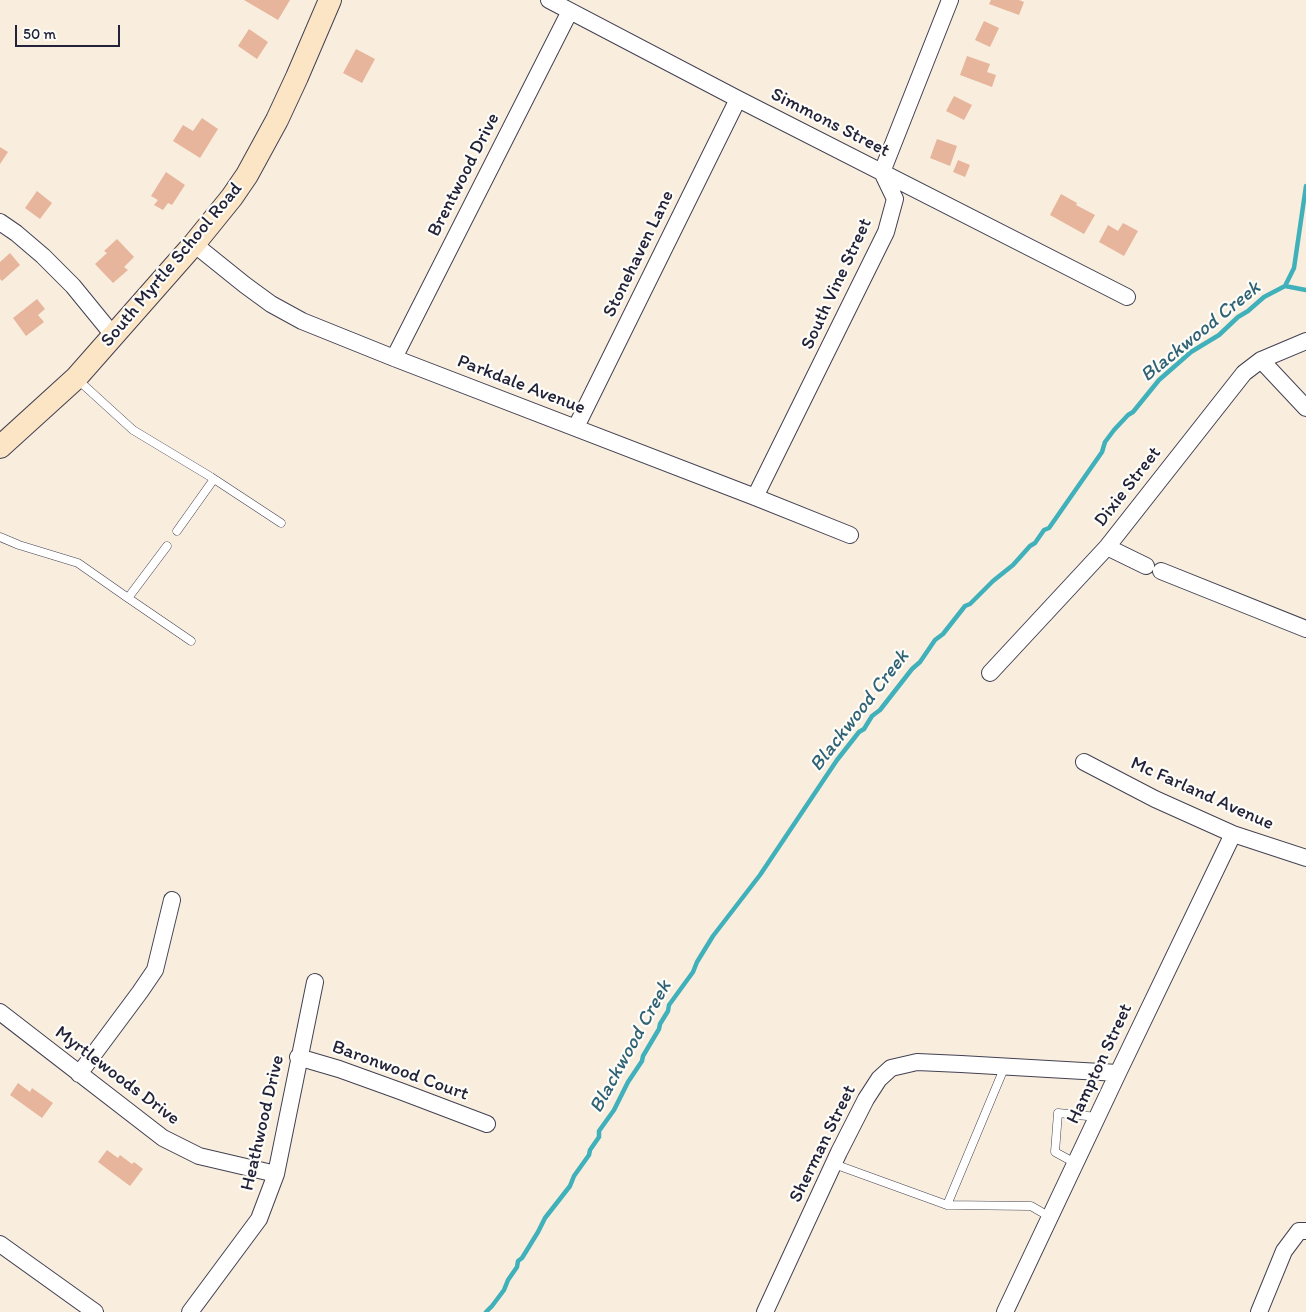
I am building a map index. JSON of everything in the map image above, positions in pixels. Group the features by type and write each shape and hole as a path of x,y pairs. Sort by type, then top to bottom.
{"main road":[{"name":"South Myrtle School Road","path":"0,447 76,378 194,244 232,197 267,140 297,77 330,0"}],"street":[{"name":"Simmons Street","path":"549,0 1127,298"},
{"path":"882,172 950,0"},
{"name":"Brentwood Drive","path":"394,358 570,10"},
{"name":"Stonehaven Lane","path":"576,427 738,99"},
{"name":"South Vine Street","path":"755,497 886,232 895,199 882,172"},
{"path":"0,222 43,256 73,286 114,335"},
{"name":"Parkdale Avenue","path":"194,244 245,285 302,321 850,535"},
{"name":"Dixie Street","path":"990,673 1107,547 1244,374 1262,360 1306,341"},
{"path":"1262,360 1306,408"},
{"path":"1107,547 1154,569 1306,628"},
{"name":"Mc Farland Avenue","path":"1084,762 1155,799 1233,834 1306,858"},
{"name":"Hampton Street","path":"1005,1312 1233,834"},
{"path":"79,1074 140,992 154,970 172,900"},
{"name":"Heathwood Drive","path":"190,1312 259,1219 276,1174 314,982"},
{"name":"Myrtlewoods Drive","path":"0,1012 163,1138 199,1156 276,1174"},
{"name":"Baronwood Court","path":"298,1057 339,1069 487,1124"},
{"name":"Sherman Street","path":"765,1312 866,1099 879,1079 891,1068 916,1062 1118,1073"},
{"path":"1259,1312 1284,1251 1303,1231"},
{"path":"0,1244 95,1312"}],"lane":[{"path":"76,378 133,430 214,479 281,523"},
{"path":"177,531 214,479"},
{"path":"0,537 78,563 191,641"},
{"path":"128,598 167,546"},
{"path":"947,1204 1006,1066"},
{"path":"1075,1163 1055,1152 1058,1113 1097,1117"},
{"path":"834,1164 947,1204 1031,1206 1050,1217"}],"building":[{"path":"244,0 290,0 278,20"},
{"path":"991,0 1019,0 1024,2 1019,15 989,4"},
{"path":"984,21 999,28 990,47 975,40"},
{"path":"249,29 268,42 257,59 238,46"},
{"path":"356,49 375,59 362,83 343,73"},
{"path":"967,56 990,64 987,72 996,75 992,87 960,75"},
{"path":"954,96 972,105 964,120 946,111"},
{"path":"202,118 218,129 200,158 173,141 183,125 193,131"},
{"path":"937,139 957,146 950,166 930,158"},
{"path":"0,147 8,152 0,164"},
{"path":"958,160 970,165 965,177 953,172"},
{"path":"166,172 185,185 172,205 168,203 163,210 154,205 158,200 151,196"},
{"path":"37,191 52,203 40,219 25,208"},
{"path":"1061,194 1095,215 1084,234 1050,215"},
{"path":"1123,223 1138,231 1124,256 1099,242 1108,225 1118,231"},
{"path":"117,239 134,257 124,267 128,270 113,283 95,264 107,253 104,251"},
{"path":"10,253 20,265 2,281 0,279 0,262"},
{"path":"37,299 45,309 38,315 44,322 26,336 13,318"},
{"path":"18,1083 30,1092 32,1088 53,1103 42,1118 10,1095"},
{"path":"107,1150 118,1158 120,1155 132,1164 134,1162 143,1169 130,1186 98,1162"}],"waterway":[{"name":"Blackwood Creek","path":"486,1312 504,1290 517,1267 518,1261 522,1258 545,1218 570,1186 574,1176 589,1155 590,1150 599,1137 599,1131 614,1110 628,1082 642,1061 668,1011 669,1005 693,972 713,936 760,875 837,760 965,606 970,604 993,581 1013,565 1035,543 1044,530 1049,528 1102,452 1105,442 1159,380 1191,352 1219,335 1264,297 1285,286 1294,268 1306,186"},
{"path":"1285,286 1306,290"}]}
